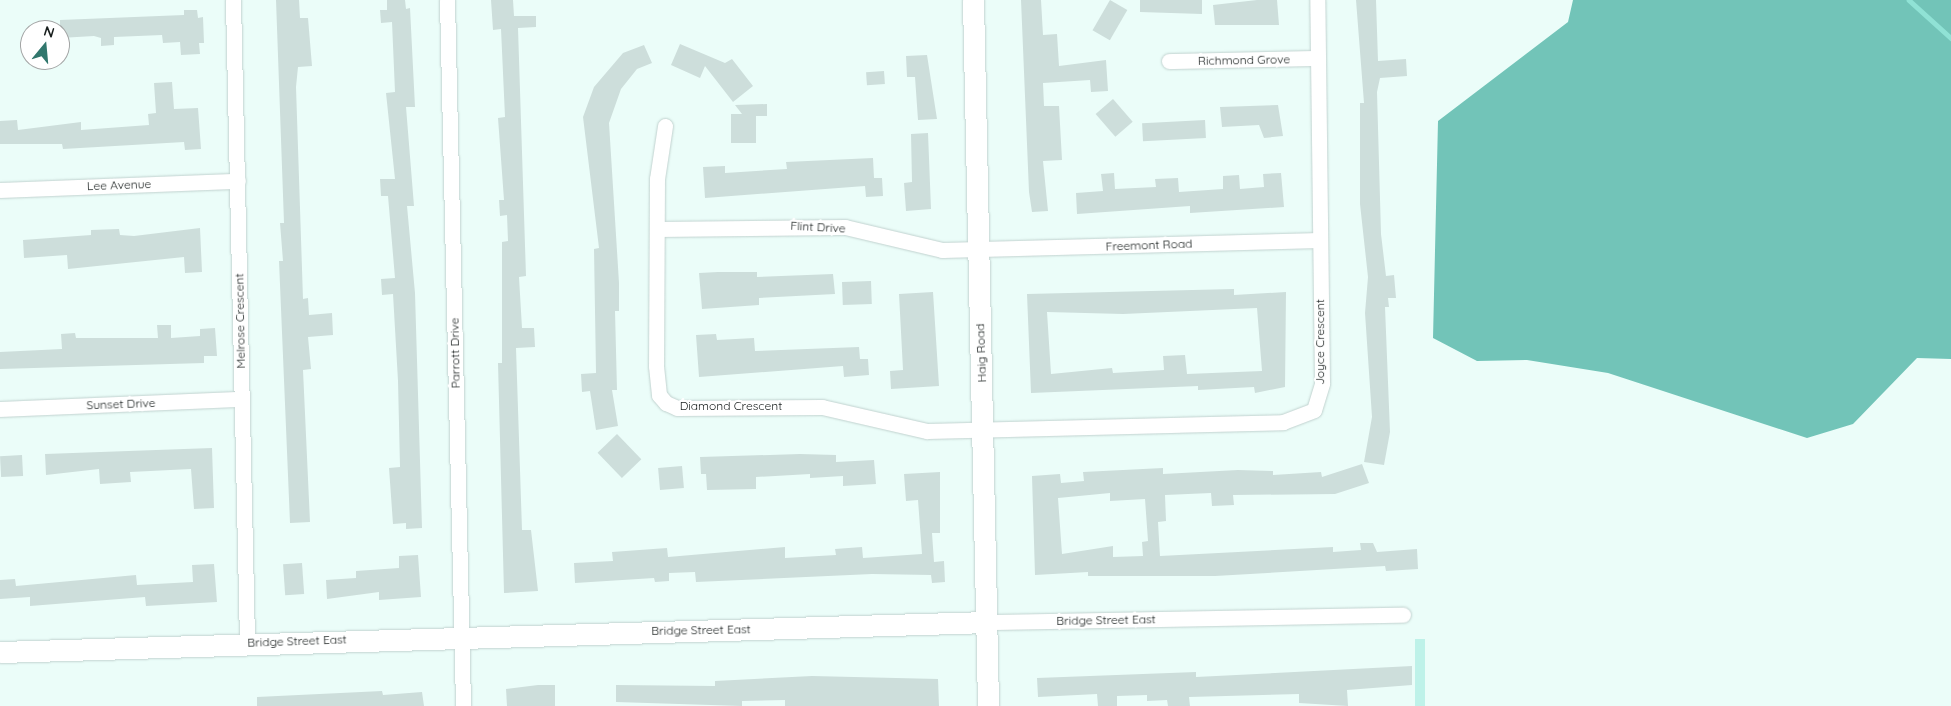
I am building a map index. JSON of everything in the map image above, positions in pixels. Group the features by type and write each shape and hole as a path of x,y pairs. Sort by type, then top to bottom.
{"street":[{"name":"Melrose Crescent","path":"233,0 247,643"},
{"name":"Parrott Drive","path":"448,0 463,706"},
{"name":"Haig Road","path":"973,0 988,706"},
{"name":"Joyce Crescent","path":"983,430 1283,422 1305,417 1314,410 1322,383 1317,0"},
{"name":"Richmond Grove","path":"1169,61 1318,58"},
{"name":"Diamond Crescent","path":"665,126 657,229 656,366 659,395 666,403 677,408 822,407 927,431 983,430"},
{"name":"Lee Avenue","path":"0,190 238,181"},
{"name":"Flint Drive","path":"657,229 845,227 917,248 978,250"},
{"name":"Freemont Road","path":"978,250 1320,240"},
{"name":"Sunset Drive","path":"0,409 242,399"},
{"name":"Bridge Street East","path":"0,652 461,636 987,622 1403,615"}],"green space":[{"path":"1573,0 1951,0 1951,359 1917,358 1853,424 1807,438 1608,373 1527,360 1477,361 1433,338 1438,121 1568,22"},
{"path":"1415,639 1425,639 1425,706 1415,706"}],"building":[{"path":"276,0 299,0 300,18 308,18 312,66 298,67 296,87 303,299 308,298 309,315 332,313 333,335 308,337 311,369 303,370 310,522 290,523 279,261 283,261 280,223 284,223"},
{"path":"387,0 405,0 406,9 410,8 415,107 406,107 414,206 407,206 415,293 422,528 406,529 406,523 393,524 389,468 400,467 398,381 393,294 382,295 381,279 395,278 388,196 381,196 380,179 395,179 386,93 395,92 392,22 381,23 380,10 387,10"},
{"path":"491,0 513,0 514,16 536,16 536,27 518,28 526,276 519,277 522,328 534,328 535,347 516,348 522,530 531,530 538,591 504,593 498,363 502,363 502,242 508,241 507,215 500,216 499,200 504,200 498,118 505,117 501,29 493,30"},
{"path":"1021,0 1041,0 1043,35 1057,34 1059,66 1106,60 1108,91 1091,92 1090,80 1043,83 1044,106 1059,106 1062,160 1043,161 1048,211 1032,212 1029,192"},
{"path":"1110,0 1127,10 1110,40 1092,30"},
{"path":"1140,0 1202,0 1202,14 1140,12"},
{"path":"1257,0 1277,0 1279,25 1215,25 1213,5"},
{"path":"1356,0 1376,0 1378,61 1406,59 1407,76 1380,78 1377,92 1381,234 1386,276 1394,275 1396,298 1388,298 1389,307 1385,307 1390,432 1384,465 1364,462 1372,417 1365,313 1368,277 1360,204 1360,103 1364,103"},
{"path":"184,10 197,10 198,18 203,17 204,43 199,43 200,54 181,55 180,42 163,43 162,35 114,37 114,45 101,46 101,38 94,36 70,37 70,20 60,20 184,15"},
{"path":"680,44 725,63 732,59 753,86 733,102 705,66 700,78 671,65"},
{"path":"644,45 652,63 637,69 621,89 609,123 619,283 619,311 615,311 617,390 612,390 618,426 596,430 590,391 582,392 581,374 596,373 594,249 599,248 583,117 594,87 623,53"},
{"path":"927,55 937,119 918,120 915,77 907,77 906,56"},
{"path":"884,71 885,84 867,85 866,72"},
{"path":"172,82 174,109 198,108 201,149 185,150 184,142 63,149 62,144 0,144 0,121 17,120 18,130 81,122 81,130 149,125 148,114 156,113 154,83"},
{"path":"1113,99 1133,122 1115,137 1096,114"},
{"path":"767,104 767,116 756,116 756,143 731,143 731,114 742,114 735,105"},
{"path":"1278,105 1283,136 1264,138 1259,125 1222,127 1220,107"},
{"path":"1205,120 1206,138 1143,141 1142,123"},
{"path":"928,133 931,209 906,211 904,183 912,182 911,134"},
{"path":"873,158 874,178 882,178 883,196 866,197 865,186 705,198 703,167 725,166 725,173 787,169 786,162"},
{"path":"1114,173 1115,189 1156,187 1155,179 1178,178 1179,192 1223,189 1223,176 1239,175 1240,189 1264,187 1263,174 1281,173 1284,207 1190,213 1190,206 1077,214 1076,193 1103,191 1101,174"},
{"path":"200,228 202,272 185,273 184,257 68,269 67,255 24,258 23,240 91,235 91,230 119,229 120,235 134,236"},
{"path":"757,272 757,277 833,274 835,294 759,298 759,305 702,309 699,273"},
{"path":"871,281 872,304 843,305 842,282"},
{"path":"1234,289 1234,295 1286,292 1285,387 1255,393 1254,387 1198,390 1198,386 1031,393 1027,294","holes":["1257,308 1262,371 1187,374 1185,355 1163,356 1164,370 1113,373 1112,368 1051,374 1047,312 1123,314"]},
{"path":"933,292 939,386 891,389 890,371 903,370 899,294"},
{"path":"157,325 171,325 171,338 200,336 200,329 215,328 217,356 204,356 204,363 0,369 0,352 62,349 61,334 75,333 76,338 158,338"},
{"path":"716,334 717,340 754,338 755,351 859,347 860,359 868,359 869,375 844,377 843,366 699,377 696,335"},
{"path":"617,434 641,459 622,478 598,453"},
{"path":"212,448 214,508 194,509 191,469 130,472 131,482 100,484 99,469 46,475 45,454"},
{"path":"800,454 836,455 836,462 874,460 876,484 843,486 843,476 810,478 810,474 756,477 756,489 707,490 706,474 701,474 700,457"},
{"path":"22,455 23,476 1,477 0,456"},
{"path":"1362,464 1369,483 1335,494 1233,495 1234,505 1212,506 1211,493 1165,495 1166,521 1158,522 1160,556 1333,547 1333,552 1361,550 1360,543 1373,543 1377,552 1417,549 1418,569 1386,571 1385,566 1215,576 1088,576 1088,572 1035,575 1032,476 1060,474 1061,483 1084,481 1083,472 1163,468 1163,474 1238,470 1273,471 1273,475 1321,472 1322,477","holes":["1110,493 1110,501 1145,499 1148,541 1142,542 1143,556 1113,557 1113,546 1062,554 1058,498"]},
{"path":"682,466 684,488 660,490 658,468"},
{"path":"940,472 940,533 932,533 934,562 944,561 945,582 932,583 931,575 872,574 696,582 695,572 669,573 669,581 655,582 654,578 575,583 574,563 613,561 612,552 667,548 668,557 785,547 785,558 836,555 835,549 862,547 863,558 922,554 918,500 906,501 904,474"},
{"path":"418,555 421,597 379,600 379,592 327,599 326,580 356,578 356,571 399,568 399,556"},
{"path":"302,563 304,594 285,595 283,564"},
{"path":"214,564 217,602 146,606 145,597 30,606 30,597 0,599 0,580 15,579 16,586 136,575 137,585 193,582 192,565"},
{"path":"1412,666 1412,685 1347,690 1348,706 1299,703 1299,694 1189,697 1190,706 1168,706 1167,700 1147,701 1147,695 1117,696 1117,706 1098,706 1097,694 1038,697 1037,678 1196,672 1196,677"},
{"path":"812,676 938,679 939,706 785,706 785,700 742,701 742,706 616,702 616,685 715,686 715,681"},
{"path":"555,685 555,706 507,706 506,689"},
{"path":"382,691 383,695 422,692 424,706 257,706 257,697"}],"waterway":[{"path":"1909,0 1951,38"}]}
